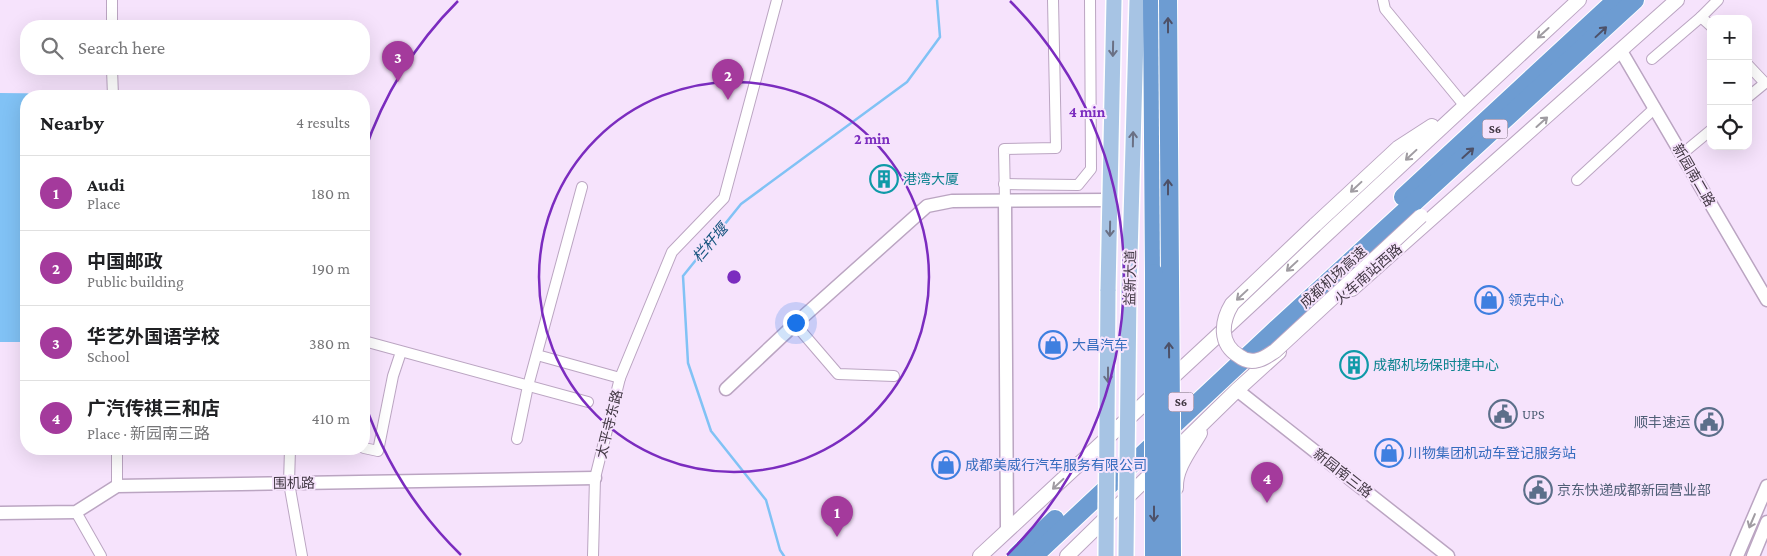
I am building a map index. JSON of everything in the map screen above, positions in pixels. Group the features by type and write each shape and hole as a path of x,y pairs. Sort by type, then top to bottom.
{"highway":[{"path":"1152,0 1154,556"},
{"path":"1168,0 1172,556"},
{"path":"1579,34 1611,0"},
{"name":"成都机场高速","path":"1034,556 1616,0"},
{"name":"成都机场高速","path":"1016,556 1351,253 1635,0"}],"main road":[{"name":"益新大道","path":"1106,556 1108,291 1114,0"},
{"name":"益新大道","path":"1126,556 1136,0"},
{"path":"980,556 1579,0"},
{"name":"火车南站西路","path":"1067,556 1237,390 1622,51 1677,0"},
{"path":"1464,105 1398,148 1232,304 1223,330 1227,346 1243,359 1258,360 1275,351 1421,216 1483,162 1519,142"},
{"path":"1178,556 1176,482 1184,458 1212,414"}],"street":[{"path":"112,0 112,20"},
{"path":"620,378 672,252 724,198 777,0"},
{"path":"1007,531 1004,149 1056,148 1053,0"},
{"path":"1004,184 1078,185 1091,169 1090,0"},
{"path":"1383,0 1385,10 1464,105"},
{"path":"1652,59 1718,0"},
{"path":"1701,17 1707,22"},
{"name":"新园南二路","path":"1622,51 1767,300"},
{"path":"1752,69 1766,84 1752,94"},
{"path":"112,75 113,90"},
{"path":"1577,180 1655,108"},
{"path":"1682,154 1707,133"},
{"path":"517,440 528,386 582,187"},
{"path":"726,390 795,324 927,206 952,200 1110,200"},
{"path":"795,324 838,374 894,376"},
{"path":"370,343 588,402"},
{"path":"370,449 378,451 401,352"},
{"name":"太平寺东路","path":"537,355 620,378 596,478 593,556"},
{"name":"新园南三路","path":"1237,390 1448,556"},
{"path":"0,513 76,512 117,486 117,455"},
{"path":"290,455 289,483 299,554"},
{"name":"围机路","path":"117,486 596,478"},
{"path":"1738,556 1767,486"},
{"path":"76,512 101,556"},
{"path":"1753,556 1767,522"}],"water":[{"path":"0,93 20,93 20,342 0,342"}],"waterway":[{"name":"栏杆堰","path":"784,556 780,550 766,500 711,431 688,363 683,276 741,204 907,82 940,37 937,0"}],"place":[{"name":"华艺外国语学校","path":"398,82"},
{"name":"中国邮政","path":"728,100"},
{"name":"港湾大厦","path":"884,179"},
{"name":"领克中心","path":"1489,300"},
{"name":"大昌汽车","path":"1053,345"},
{"name":"成都机场保时捷中心","path":"1354,365"},
{"name":"UPS","path":"1503,414"},
{"name":"顺丰速运","path":"1709,422"},
{"name":"川物集团机动车登记服务站","path":"1389,453"},
{"name":"成都美威行汽车服务有限公司","path":"946,465"},
{"name":"京东快递成都新园营业部","path":"1538,490"},
{"name":"广汽传祺三和店","path":"1267,503"},
{"name":"Audi","path":"837,537"}]}
